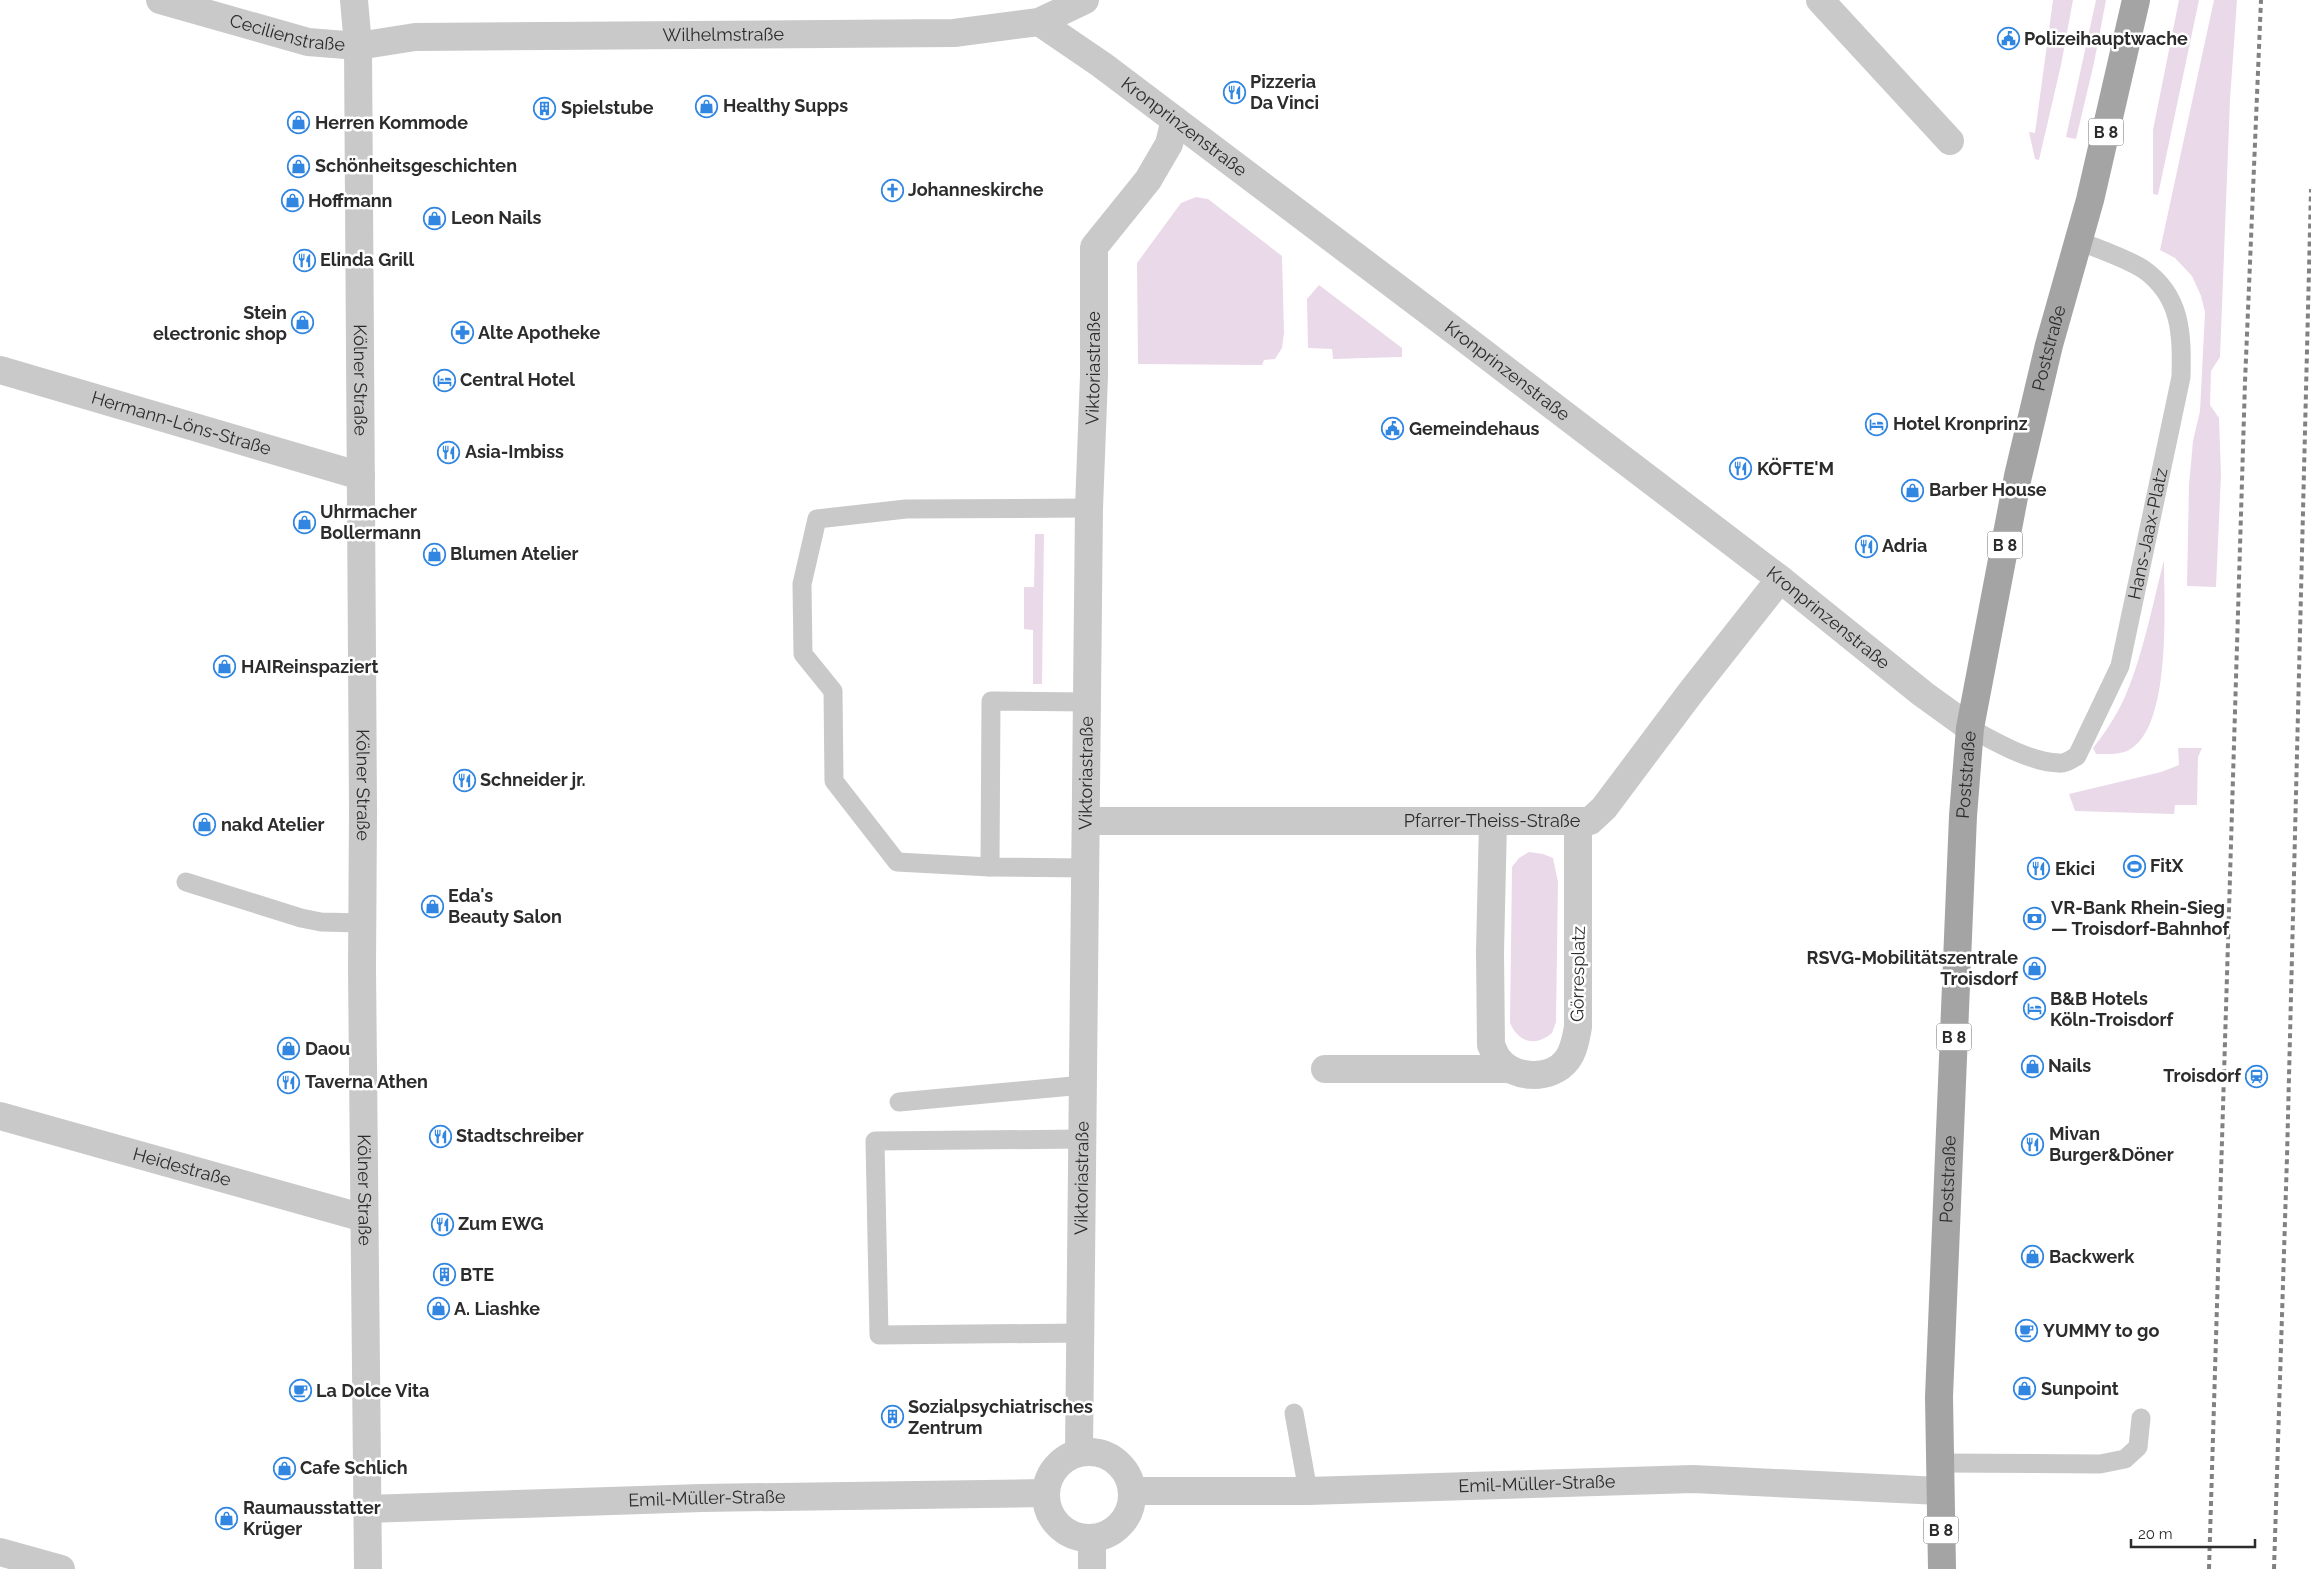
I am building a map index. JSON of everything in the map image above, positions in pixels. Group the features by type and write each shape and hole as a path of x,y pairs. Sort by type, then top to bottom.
{"main road":[{"name":"Poststraße","path":"1942,1569 1939,1397 1963,816 1970,728 2018,476 2049,345 2079,241 2136,0"}],"street":[{"name":"Cecilienstraße","path":"160,0 308,42 358,46"},
{"name":"Kölner Straße","path":"354,0 358,46 362,923 368,1569"},
{"name":"Wilhelmstraße","path":"358,46 415,37 954,33 1039,22 1084,0"},
{"path":"1820,0 1950,141"},
{"name":"Kronprinzenstraße","path":"1039,22 1090,56 1176,120 1780,579 1923,694 1970,728"},
{"name":"Viktoriastraße","path":"1079,1452 1089,508 1094,376 1094,247 1148,180 1169,144 1176,120"},
{"name":"Hermann-Löns-Straße","path":"0,370 361,476"},
{"name":"Pfarrer-Theiss-Straße","path":"1086,821 1590,821 1598,816 1780,579"},
{"path":"1493,821 1490,952 1492,1045 1497,1059 1509,1069"},
{"name":"Görresplatz","path":"1326,1069 1509,1069 1525,1075 1544,1074 1555,1070 1567,1061 1578,1027 1578,822"},
{"name":"Heidestraße","path":"0,1116 364,1218"},
{"path":"1094,1451 1109,1456 1121,1464 1129,1477 1133,1491 1130,1508 1122,1523 1103,1536 1092,1538 1080,1537 1059,1526 1047,1505 1046,1493 1053,1471 1060,1463 1079,1452 1094,1451"},
{"name":"Emil-Müller-Straße","path":"1133,1491 1308,1491 1693,1480 1940,1491"},
{"name":"Emil-Müller-Straße","path":"367,1509 702,1498 1046,1493"},
{"path":"1092,1538 1092,1569"},
{"path":"0,1552 61,1569"}],"lane":[{"name":"Hans-Jaax-Platz","path":"1970,728 1996,743 2034,758 2060,764 2068,761 2077,756 2120,666 2181,377 2182,339 2176,307 2158,282 2142,269 2079,241"},
{"path":"1085,868 990,867 897,862 834,781 834,691 803,654 802,584 817,519 906,509 1089,508"},
{"path":"990,867 991,701 1087,702"},
{"path":"186,882 301,918 321,922 362,923"},
{"path":"899,1102 1083,1085"},
{"path":"1080,1333 879,1334 875,1141 1082,1139"},
{"path":"1294,1413 1308,1491"},
{"path":"1940,1463 2100,1464 2125,1459 2138,1447 2140,1418"}],"shaded area":[{"path":"2053,0 2073,0 2061,65 2039,160 2035,159 2029,132 2035,133"},
{"path":"2096,0 2106,0 2094,63 2076,139 2066,137"},
{"path":"2179,0 2199,0 2158,195 2153,194 2153,130"},
{"path":"2214,0 2237,0 2230,100 2220,357 2211,371 2210,405 2219,418 2221,475 2216,587 2187,586 2189,485 2193,441 2200,411 2205,312 2201,296 2192,276 2175,258 2160,250"},
{"path":"1196,197 1208,199 1282,256 1284,333 1282,348 1275,359 1264,360 1262,365 1138,364 1137,263 1181,203"},
{"path":"1319,285 1402,348 1402,357 1333,359 1332,349 1308,348 1307,299"},
{"path":"1035,534 1044,534 1042,684 1033,684 1033,630 1024,629 1024,587 1034,587"},
{"path":"2164,560 2163,663 2153,717 2143,737 2129,750 2117,753 2096,754 2093,748 2114,718 2124,699 2136,666 2147,631"},
{"path":"2178,748 2202,748 2198,757 2197,805 2175,805 2174,814 2075,811 2069,794 2161,772 2179,765"},
{"path":"1529,852 1553,858 1558,882 1556,1022 1552,1033 1540,1040 1534,1041 1523,1039 1510,1023 1512,867 1519,858"}],"railway":[{"path":"2209,1569 2245,382 2261,0"},
{"path":"2274,1569 2287,1157 2311,189"}],"place":[{"name":"Polizeihauptwache","path":"2008,39"},
{"name":"Pizzeria Da Vinci","path":"1234,92"},
{"name":"Healthy Supps","path":"707,106"},
{"name":"Spielstube","path":"545,108"},
{"name":"Herren Kommode","path":"299,123"},
{"name":"Schönheitsgeschichten","path":"299,166"},
{"name":"Johanneskirche","path":"892,190"},
{"name":"Hoffmann","path":"292,201"},
{"name":"Leon Nails","path":"435,218"},
{"name":"Elinda Grill","path":"304,260"},
{"name":"Stein electronic shop","path":"303,323"},
{"name":"Alte Apotheke","path":"462,333"},
{"name":"Central Hotel","path":"444,380"},
{"name":"Hotel Kronprinz","path":"1877,424"},
{"name":"Gemeindehaus","path":"1393,429"},
{"name":"Asia-Imbiss","path":"449,452"},
{"name":"KÖFTE'M","path":"1741,469"},
{"name":"Barber House","path":"1913,490"},
{"name":"Uhrmacher Bollermann","path":"304,522"},
{"name":"Adria","path":"1866,546"},
{"name":"Blumen Atelier","path":"434,554"},
{"name":"HAIReinspaziert","path":"225,667"},
{"name":"Schneider jr.","path":"464,780"},
{"name":"nakd Atelier","path":"205,825"},
{"name":"FitX","path":"2134,866"},
{"name":"Ekici","path":"2039,869"},
{"name":"Eda's Beauty Salon","path":"432,906"},
{"name":"VR-Bank Rhein-Sieg — Troisdorf-Bahnhof","path":"2035,918"},
{"name":"RSVG-Mobilitätszentrale Troisdorf","path":"2034,968"},
{"name":"B&B Hotels Köln-Troisdorf","path":"2034,1009"},
{"name":"Daou","path":"289,1049"},
{"name":"Nails","path":"2032,1066"},
{"name":"Troisdorf","path":"2257,1076"},
{"name":"Taverna Athen","path":"289,1082"},
{"name":"Stadtschreiber","path":"440,1136"},
{"name":"Mivan Burger&Döner","path":"2033,1144"},
{"name":"Zum EWG","path":"442,1224"},
{"name":"Backwerk","path":"2033,1257"},
{"name":"BTE","path":"444,1275"},
{"name":"A. Liashke","path":"438,1309"},
{"name":"YUMMY to go","path":"2027,1331"},
{"name":"Sunpoint","path":"2025,1389"},
{"name":"La Dolce Vita","path":"300,1391"},
{"name":"Sozialpsychiatrisches Zentrum","path":"892,1417"},
{"name":"Cafe Schlich","path":"284,1468"},
{"name":"Raumausstatter Krüger","path":"227,1518"}]}
